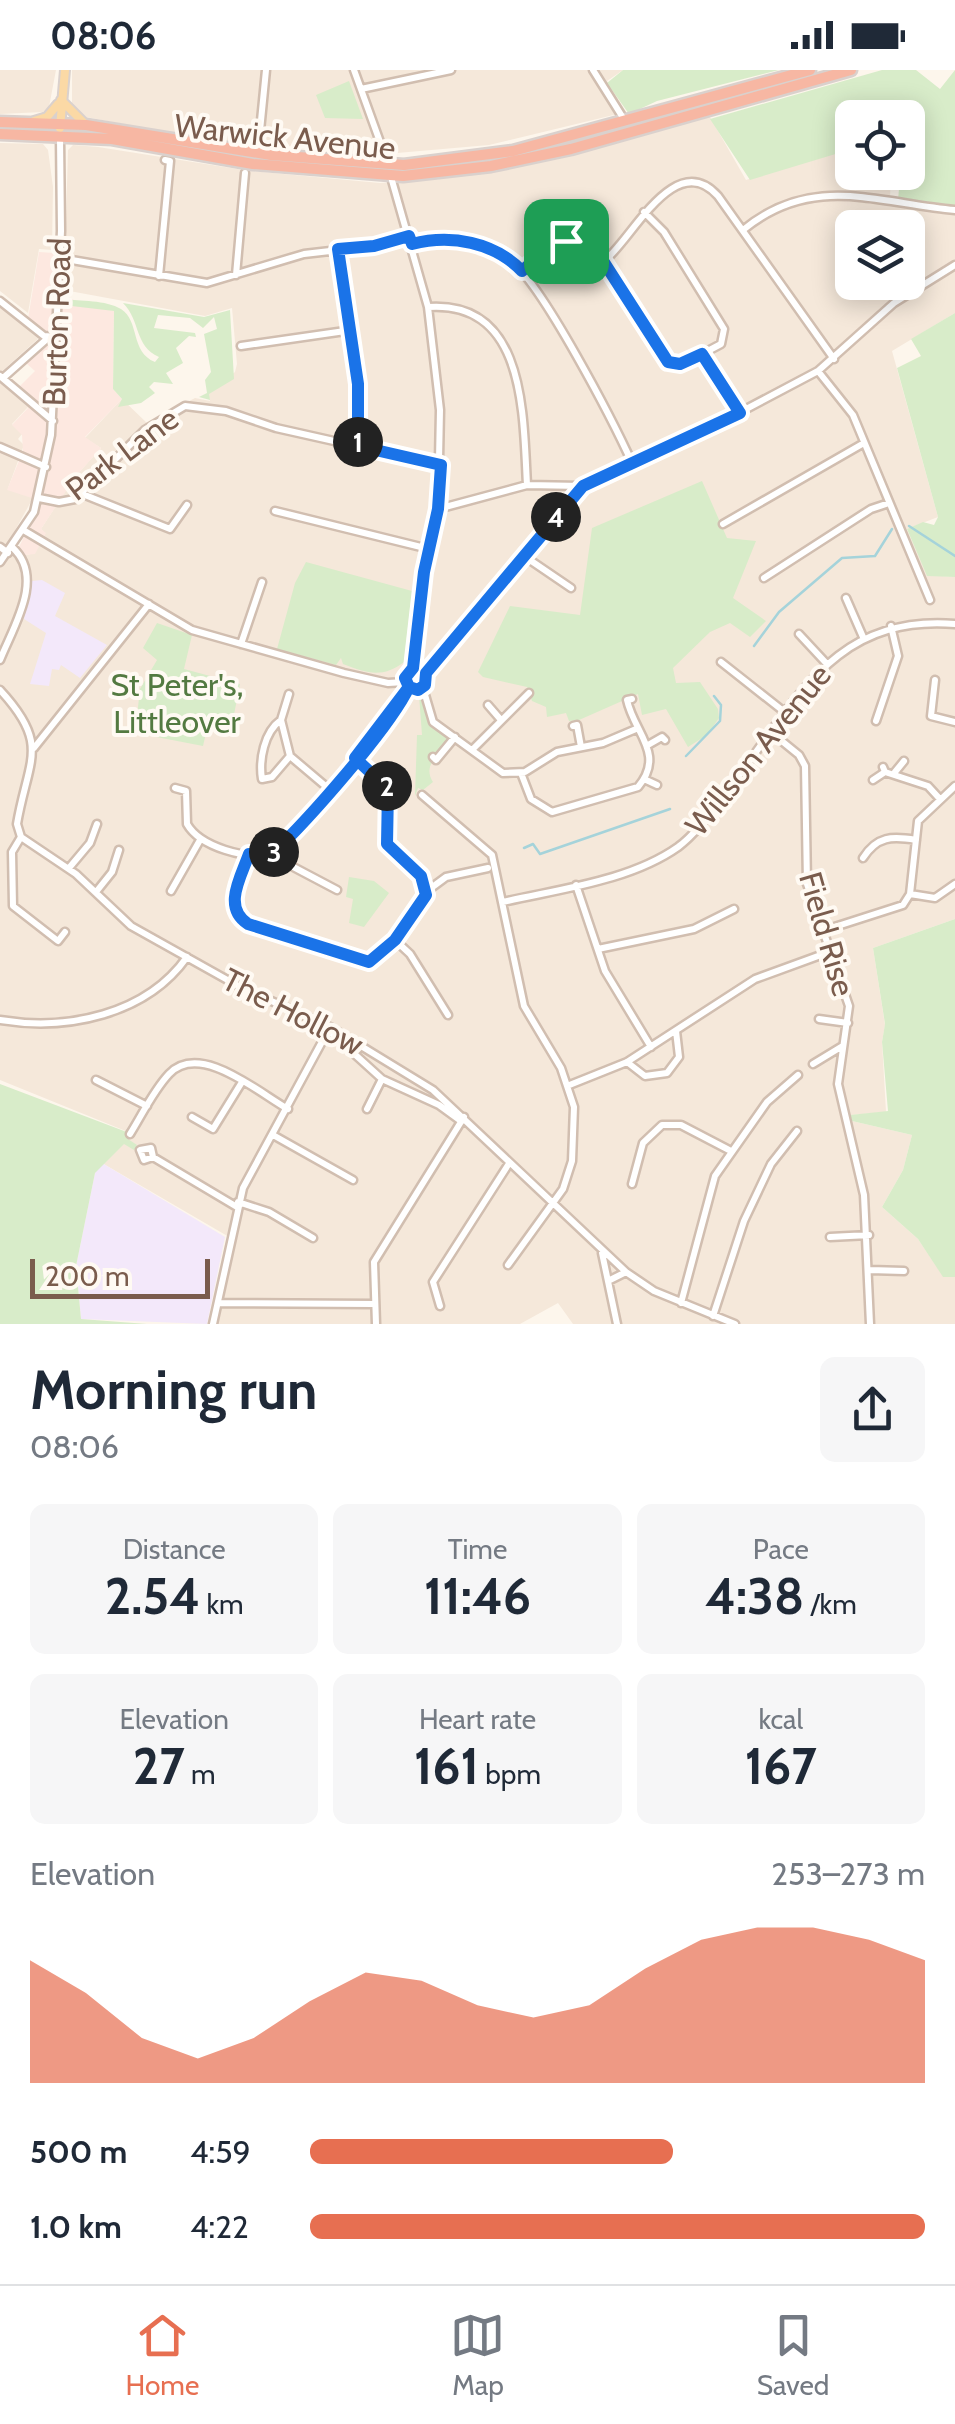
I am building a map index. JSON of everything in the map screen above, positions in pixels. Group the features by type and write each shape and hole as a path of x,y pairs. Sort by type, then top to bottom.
{"highway":[{"name":"Warwick Avenue","path":"60,123 390,171 486,156 810,70"},
{"name":"Warwick Avenue","path":"0,134 112,140 254,164 390,171 514,162 851,70"},
{"path":"0,122 60,123 112,140"}],"main road":[{"name":"Burton Road","path":"60,138 65,70"},
{"path":"29,122 47,117 61,100 86,125"}],"street":[{"path":"259,141 266,70"},
{"path":"175,788 186,790 186,824 200,840 249,854 266,856 276,851 355,758 407,684 413,668 438,509 441,465 437,370 428,307 411,240 354,70"},
{"path":"361,89 451,70"},
{"path":"593,70 625,122"},
{"name":"Burton Road","path":"0,562 25,531 39,498 53,421 52,338 60,258 60,138"},
{"path":"159,276 170,161 165,160"},
{"path":"236,275 245,172"},
{"path":"604,262 617,252 644,212 680,184 698,182 717,194 834,360"},
{"path":"742,230 780,208 838,193 863,194 895,205 955,210"},
{"path":"522,271 552,246 570,241 589,246 604,262 668,362 680,364 702,354 722,343 724,329 664,232 644,212"},
{"path":"60,258 202,284 304,254 411,240 472,243 499,253 522,271 608,410 633,465"},
{"path":"338,249 352,330 358,446 441,465"},
{"path":"438,509 527,485 583,486 633,465 818,371 894,303 955,265"},
{"path":"0,301 52,338 2,377 53,421"},
{"path":"428,307 472,312 486,320 502,338 518,395 527,485"},
{"path":"241,346 352,330"},
{"path":"702,354 740,413"},
{"path":"818,371 853,414 930,600"},
{"name":"Park Lane","path":"39,498 65,502 80,493 112,458 166,414 182,406 206,407 358,446"},
{"path":"723,524 864,443"},
{"path":"0,447 46,467"},
{"path":"583,486 426,673 423,688 431,720 498,771 521,773 557,752 636,729"},
{"path":"80,493 170,529 187,506"},
{"path":"764,578 871,509 890,503"},
{"path":"275,512 429,549"},
{"path":"25,531 183,626 366,678 423,688"},
{"path":"0,547 10,550 24,568 27,591 0,660"},
{"path":"524,556 571,588"},
{"path":"241,644 262,582"},
{"path":"846,598 864,637"},
{"path":"66,932 58,941 12,906 12,852 21,836 16,824 34,748 93,668 149,604"},
{"name":"Willson Avenue","path":"503,902 656,860 680,845 826,663 864,637 891,626 955,624"},
{"path":"876,721 898,656 891,626"},
{"path":"800,634 826,663"},
{"path":"721,662 787,714"},
{"path":"413,668 426,673"},
{"path":"934,680 931,716 955,722"},
{"path":"0,690 28,726 34,748"},
{"path":"289,694 280,720 272,727 264,746 262,779 272,777 290,756"},
{"path":"472,750 529,694"},
{"path":"521,773 530,799 556,812 634,788 644,779 651,758 648,744 636,729 627,700 632,699"},
{"path":"488,705 501,720"},
{"path":"280,720 290,756 329,789"},
{"path":"573,726 577,725 582,747"},
{"path":"28,726 48,732"},
{"name":"Field Rise","path":"772,733 799,754 804,766 807,884 849,1006 838,1084 860,1171 869,1235 870,1324"},
{"path":"648,744 662,736 664,740"},
{"path":"434,758 455,737"},
{"path":"355,758 388,789 387,844 421,876 427,892"},
{"path":"895,772 904,762"},
{"path":"874,780 884,769 928,786 940,798"},
{"path":"644,779 657,785"},
{"path":"822,931 892,910 910,894 918,820 955,786"},
{"path":"422,795 490,852 524,1006 567,1086 575,1118 572,1161 551,1205 508,1265"},
{"path":"69,868 90,843 97,824"},
{"name":"The Hollow","path":"21,836 69,868 118,917 240,987 329,1029 434,1090 626,1272 681,1303 735,1324"},
{"path":"862,858 870,842 894,836 916,840"},
{"path":"171,891 200,840"},
{"path":"90,843 101,850"},
{"path":"96,892 112,872 119,850"},
{"path":"276,851 282,862 337,890"},
{"path":"249,854 234,905 237,916 248,924 362,962 380,958 427,892 446,877 488,868"},
{"path":"910,894 936,898 955,884"},
{"path":"576,885 614,990 651,1047"},
{"path":"598,949 694,930 734,909"},
{"path":"395,940 410,954 448,1015"},
{"path":"567,1086 628,1062 755,979 829,952"},
{"path":"0,1020 52,1024 104,1015 152,991 188,956"},
{"path":"818,1019 848,1023"},
{"path":"213,1324 238,1204 329,1029 382,1080 463,1119 374,1262 376,1324"},
{"path":"628,1062 645,1076 667,1073 679,1057 676,1032"},
{"path":"812,1064 842,1046"},
{"path":"130,1134 169,1074 184,1064 214,1066 288,1109"},
{"path":"681,1303 714,1176 767,1102 798,1075"},
{"path":"96,1080 148,1106"},
{"path":"367,1109 382,1080"},
{"path":"192,1117 213,1129 242,1082"},
{"path":"632,1184 643,1143 662,1125 685,1127 730,1150"},
{"path":"713,1316 744,1221 772,1164 798,1131"},
{"path":"273,1136 353,1180"},
{"path":"153,1158 238,1204 270,1212 313,1238"},
{"path":"440,1306 433,1282 508,1164"},
{"path":"830,1237 869,1235"},
{"path":"602,1252 617,1324"},
{"path":"870,1270 904,1270"},
{"path":"608,1281 626,1272"},
{"path":"218,1303 374,1304"}],"shaded area":[{"path":"0,70 56,70 49,107 43,112 0,114"},
{"path":"72,70 623,70 607,81 626,112 489,145 374,155 187,136 86,117 72,107"},
{"path":"710,117 746,180 835,152 835,190 890,190 890,197 955,204 955,313 892,351 938,517 907,529 927,575 955,577 955,919 873,948 885,1025 882,1042 886,1112 851,1115 852,1121 912,1135 903,1170 882,1207 918,1239 943,1276 955,1277 955,1324 573,1324 558,1303 520,1324 218,1324 236,1241 102,1163 133,1134 0,1080 0,382 28,407 12,424 22,434 18,439 24,445 8,488 33,498 8,543 26,555 35,553 45,533 41,529 74,478 101,448 85,438 122,399 147,423 195,398 210,401 208,393 235,372 237,364 232,308 205,316 64,290 68,150 73,145 98,147 250,171 380,183 523,166"},
{"path":"0,143 43,144 48,150 53,187 52,250 39,249 28,313 0,291"},
{"path":"39,252 54,253 53,294 114,311 113,389 122,399 85,437 101,448 76,476 41,529 46,533 35,554 25,555 18,549 39,507 32,498 7,490 23,451 22,435 12,425 28,408 19,387 35,371 26,363 44,333 28,319"},
{"path":"0,304 40,337 0,373"},
{"path":"42,580 65,593 55,616 107,645 80,678 61,665 59,670 52,669 49,686 30,684 46,633 24,619 32,581"},
{"path":"102,1163 225,1237 207,1324 81,1319 76,1266 95,1173"}],"green space":[{"path":"623,70 779,70 657,101 629,114 607,83"},
{"path":"882,70 916,70 940,89 955,70 955,205 898,200 899,190 925,190 925,100 835,100 835,154 750,180 710,119"},
{"path":"349,81 363,119 325,118 316,95"},
{"path":"63,299 101,302 121,309 131,321 142,351 155,362 159,357 141,340 123,303 204,317 230,310 234,379 209,394 210,400 199,397 207,393 205,380 211,372 204,334 217,329 214,317 203,328 190,318 158,315 154,328 195,333 196,337 189,336 176,348 183,363 166,373 173,384 154,382 149,387 155,393 141,403 118,407 122,399 113,389 114,311 63,305"},
{"path":"955,313 955,577 927,576 907,529 923,522 934,525 938,517 897,368 921,356 911,339"},
{"path":"702,481 727,538 756,541 733,598 766,621 750,637 730,623 710,632 673,668 676,683 700,682 718,709 719,718 707,735 688,747 666,709 642,715 638,694 579,720 569,721 566,713 547,717 546,707 532,701 527,687 483,677 478,672 510,606 580,615 592,528"},
{"path":"306,562 412,591 404,662 375,673 343,664 341,658 336,665 277,649 295,583"},
{"name":"St Peter's, Littleover","path":"157,623 192,635 184,669 240,684 230,735 207,729 203,746 141,734 143,718 137,716 140,689 157,660 143,648"},
{"path":"419,695 429,722 449,740 429,770 433,782 423,790 418,788 415,796 417,735 422,735"},
{"path":"349,877 374,881 389,893 364,927 349,923 353,899 346,897"},
{"path":"955,919 955,1277 943,1277 918,1239 882,1207 903,1170 912,1135 852,1121 850,1115 888,1111 882,1042 885,1024 873,948"},
{"path":"0,1084 132,1134 128,1139 137,1145 134,1150 124,1144 95,1173 76,1266 81,1319 147,1324 0,1324"}],"waterway":[{"path":"909,526 955,556"},
{"path":"754,646 779,612 842,558 875,556 892,529"},
{"path":"686,756 720,721 721,705 714,696"},
{"path":"524,848 533,844 540,854 670,809"}],"route":[{"path":"566,241 548,248 522,271 492,250 461,241 412,244 409,236 364,248 338,249 358,384 358,446 441,465 438,509 424,572 413,668 405,678 409,687 402,701 355,758 388,789 387,844 421,876 426,895 380,958 369,962 248,924 237,916 234,899 249,854 272,854 287,840 402,701 407,692 409,687 423,688 426,673 580,489 740,413 702,354 680,364 668,362 598,253 583,243 566,241"}]}
